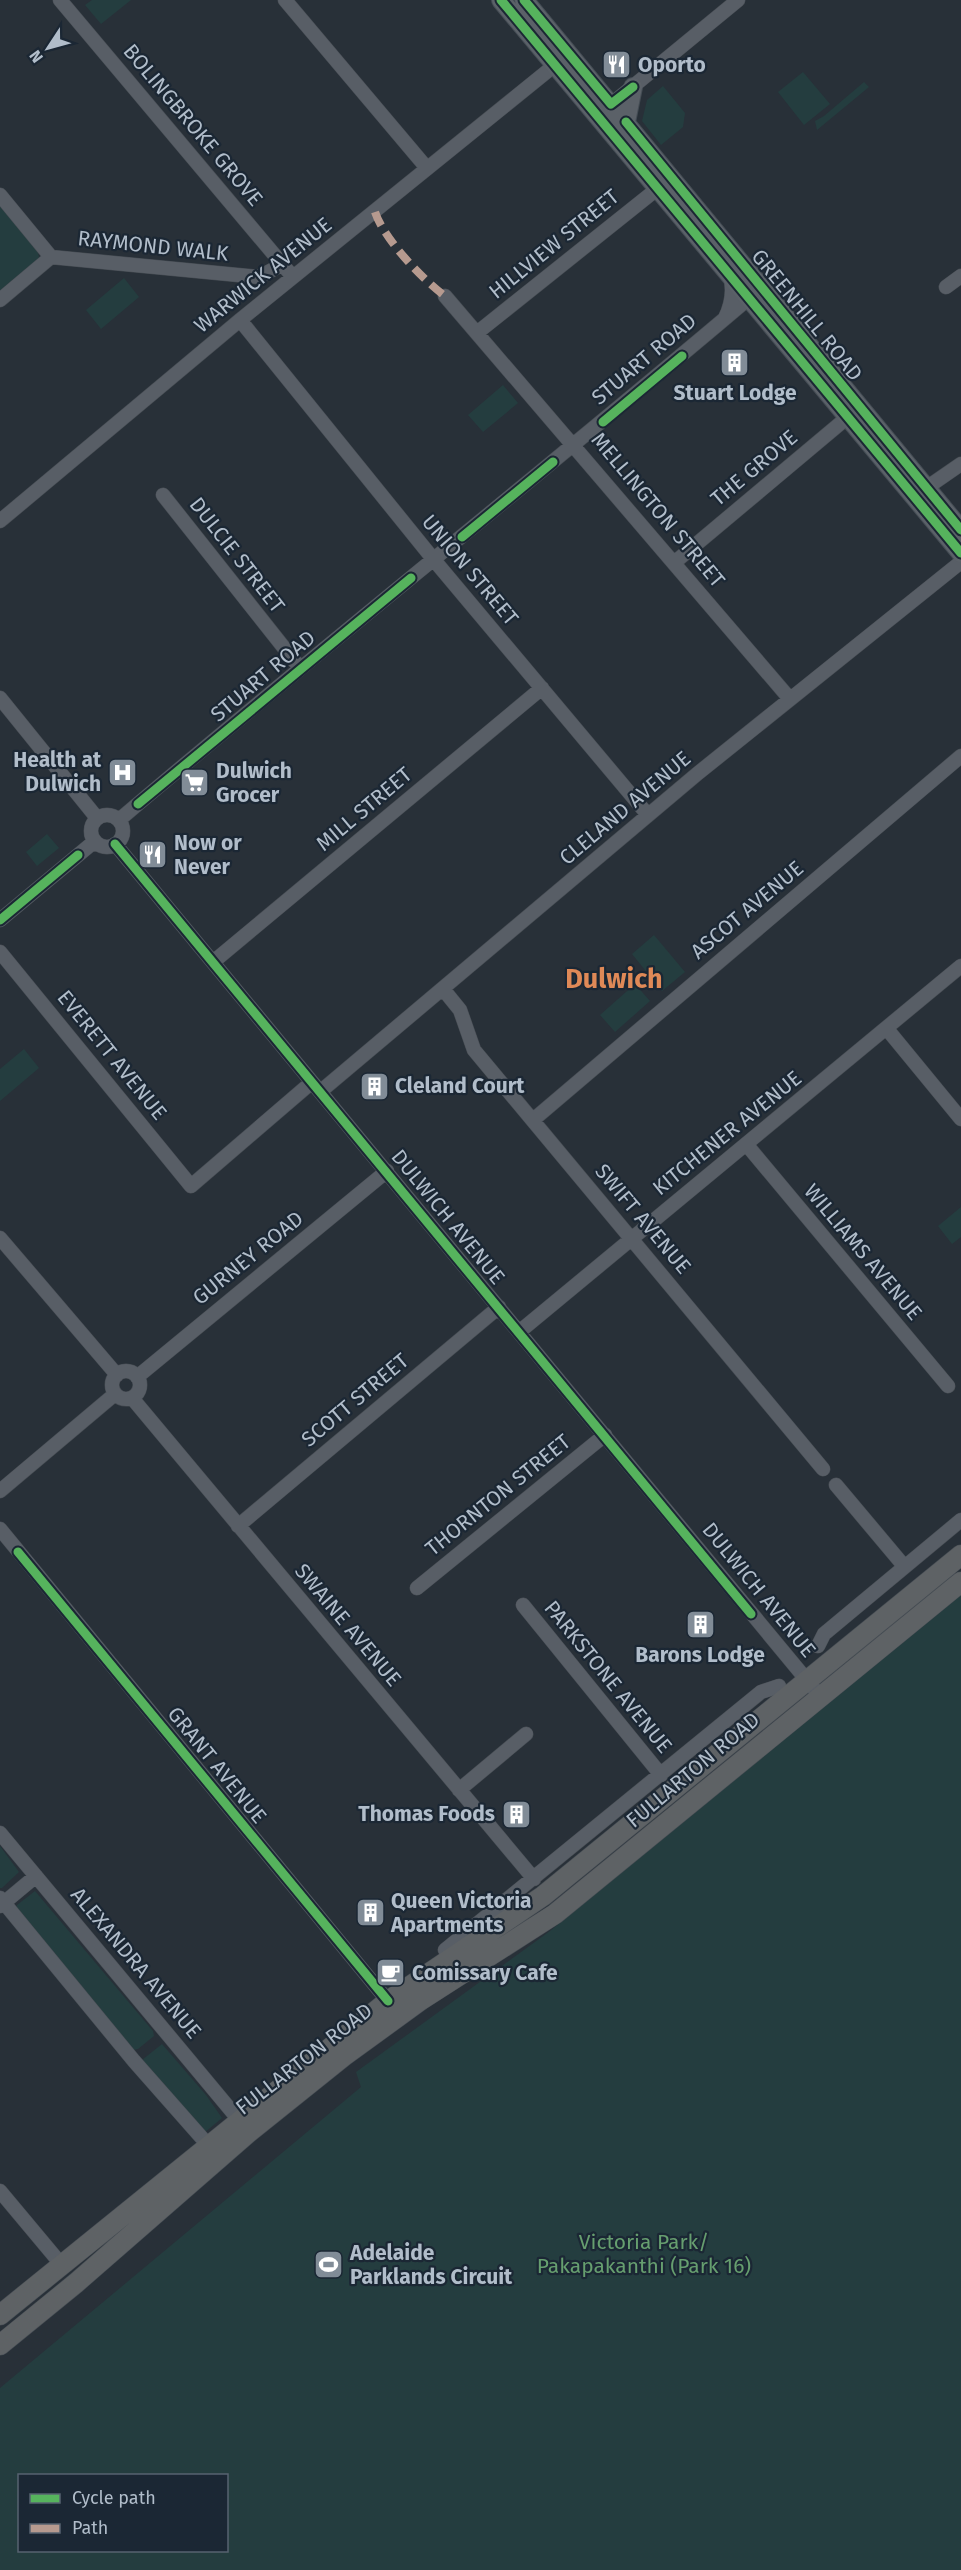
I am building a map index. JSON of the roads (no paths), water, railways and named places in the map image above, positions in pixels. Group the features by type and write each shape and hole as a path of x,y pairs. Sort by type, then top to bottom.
{"highway":[{"name":"FULLARTON ROAD","path":"0,2314 61,2264 335,2063 394,2008 555,1914 605,1873 961,1555"},
{"name":"FULLARTON ROAD","path":"0,2345 76,2283 216,2150 240,2120 543,1896 585,1850 961,1582"},
{"path":"585,1850 605,1873"},
{"path":"61,2264 76,2283"}],"main road":[{"name":"GREENHILL ROAD","path":"501,0 555,65 604,110 626,123 756,292 920,492 961,553"},
{"name":"GREENHILL ROAD","path":"524,0 550,32 657,189 730,275 756,292"},
{"path":"550,32 555,65"},
{"path":"626,123 633,87"},
{"name":"GREENHILL ROAD","path":"920,492 961,530"}],"street":[{"path":"285,0 426,167"},
{"path":"604,110 738,0"},
{"name":"BOLINGBROKE GROVE","path":"66,2 293,277"},
{"name":"WARWICK AVENUE","path":"0,521 426,167 555,65"},
{"name":"HILLVIEW STREET","path":"478,332 657,189"},
{"path":"0,195 51,257 0,300"},
{"name":"RAYMOND WALK","path":"51,257 259,277 283,264"},
{"name":"STUART ROAD","path":"724,319 731,302 733,286 730,275"},
{"path":"946,287 961,276"},
{"name":"STUART ROAD","path":"119,820 300,668 575,445 756,292"},
{"name":"MELLINGTON STREET","path":"445,296 575,445 790,699"},
{"name":"UNION STREET","path":"240,320 434,560 648,815"},
{"name":"THE GROVE","path":"675,562 854,412"},
{"path":"920,492 961,464"},
{"name":"DULCIE STREET","path":"163,495 300,668"},
{"name":"CLELAND AVENUE","path":"190,1186 442,989 648,815 961,562"},
{"name":"MILL STREET","path":"213,962 542,688"},
{"path":"0,698 97,818"},
{"name":"ASCOT AVENUE","path":"533,1120 961,756"},
{"path":"106,814 119,820 123,833 116,844 107,847 95,841 91,832 97,818 106,814"},
{"path":"0,920 95,841"},
{"name":"DULWICH AVENUE","path":"116,844 813,1689"},
{"name":"EVERETT AVENUE","path":"0,952 190,1186"},
{"name":"KITCHENER AVENUE","path":"519,1332 961,966"},
{"name":"SWIFT AVENUE","path":"442,989 460,1010 474,1050 823,1469"},
{"path":"887,1029 961,1119"},
{"name":"WILLIAMS AVENUE","path":"746,1144 948,1386"},
{"name":"GURNEY ROAD","path":"137,1377 387,1171"},
{"path":"0,1238 117,1375"},
{"name":"SCOTT STREET","path":"238,1526 499,1307"},
{"path":"125,1372 137,1377 140,1386 132,1398 123,1399 115,1394 112,1385 117,1375 125,1372"},
{"path":"0,1491 115,1394"},
{"name":"SWAINE AVENUE","path":"132,1398 534,1879"},
{"name":"THORNTON STREET","path":"417,1588 604,1435"},
{"path":"836,1485 904,1566"},
{"path":"818,1646 824,1634 960,1522"},
{"name":"GRANT AVENUE","path":"0,1529 394,2008"},
{"name":"PARKSTONE AVENUE","path":"523,1605 661,1775"},
{"name":"FULLARTON ROAD","path":"445,1950 534,1879 585,1850 661,1775 761,1692 779,1686"},
{"path":"459,1790 526,1734"},
{"name":"ALEXANDRA AVENUE","path":"0,1833 240,2120"},
{"path":"36,1876 1,1902 134,2061 216,2150"},
{"path":"0,2192 61,2264"}],"place":[{"name":"Oporto","path":"617,65"},
{"name":"Stuart Lodge","path":"735,362"},
{"name":"Health at Dulwich","path":"122,772"},
{"name":"Dulwich Grocer","path":"195,783"},
{"name":"Now or Never","path":"153,855"},
{"name":"Cleland Court","path":"374,1086"},
{"name":"Barons Lodge","path":"700,1624"},
{"name":"Thomas Foods","path":"516,1814"},
{"name":"Queen Victoria Apartments","path":"370,1913"},
{"name":"Comissary Cafe","path":"391,1973"},
{"name":"Adelaide Parklands Circuit","path":"329,2265"}],"district":[{"name":"Dulwich","path":"614,979"}],"park label":[{"name":"Victoria Park/ Pakapakanthi (Park 16)","path":"644,2254"}]}
